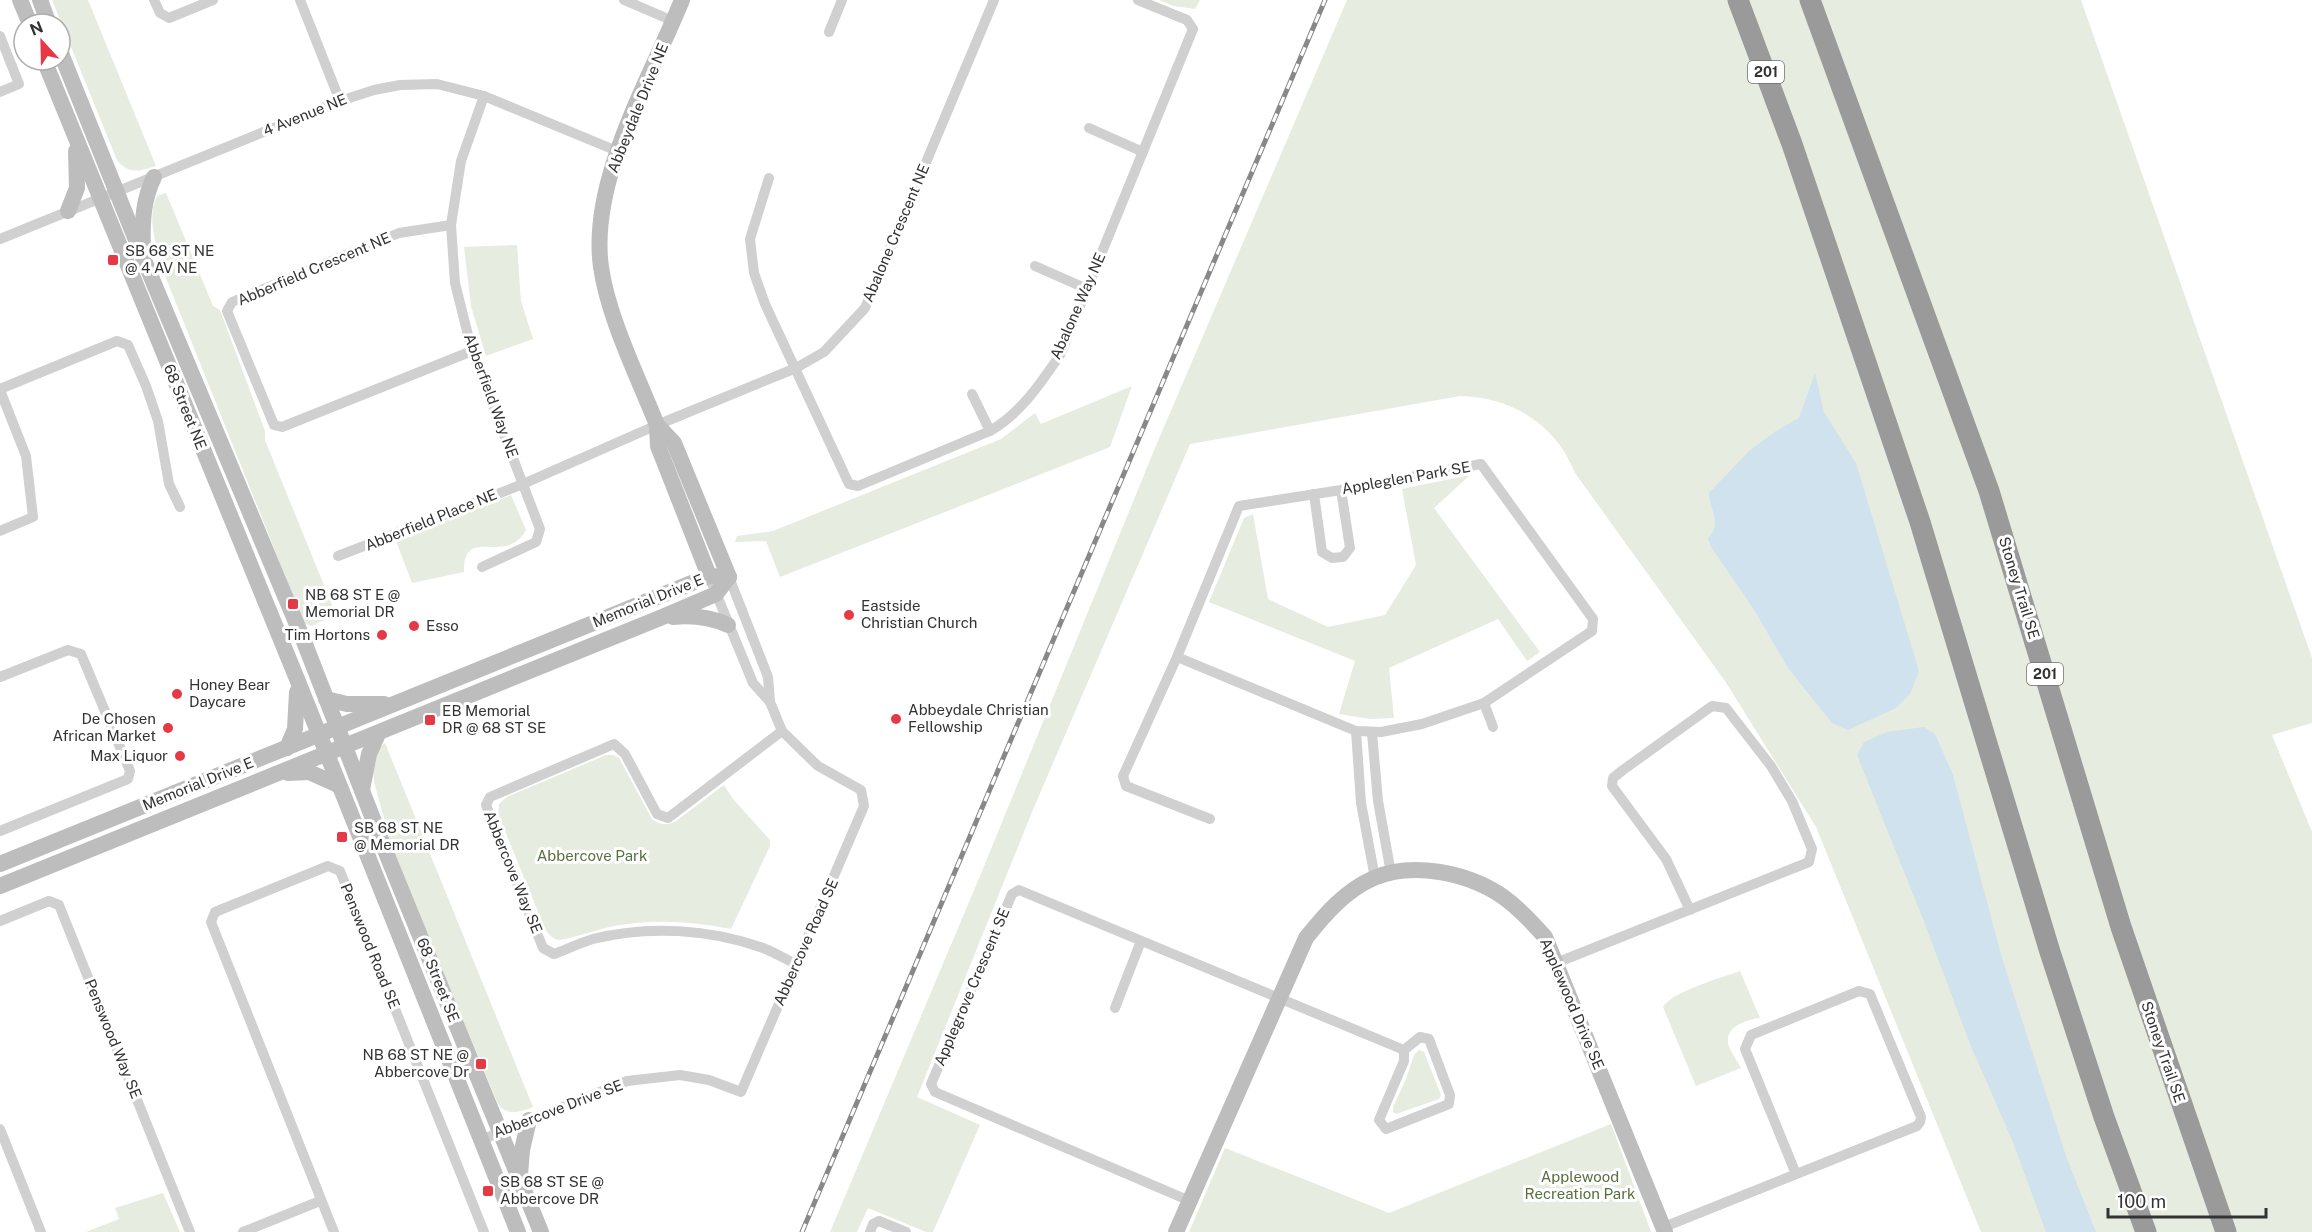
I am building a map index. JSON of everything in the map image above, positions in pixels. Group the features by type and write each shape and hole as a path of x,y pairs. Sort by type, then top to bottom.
{"highway":[{"name":"201","path":"1738,0 1792,144 1920,522 2050,952 2100,1106 2146,1232"},
{"name":"Stoney Trail SE","path":"1810,0 1989,490 2121,927 2226,1232"}],"main road":[{"name":"Abbeydale Drive NE","path":"682,0 617,151 604,196 600,228 601,266 609,303 657,425 658,446 709,576"},
{"name":"68 Street NE","path":"49,72 326,754"},
{"name":"68 Street NE","path":"68,72 337,727"},
{"path":"68,211 77,188 75,138"},
{"path":"144,260 145,201 154,177"},
{"name":"Abbeydale Drive NE","path":"657,425 674,443 729,578"},
{"name":"Memorial Drive E","path":"0,864 709,576 729,578"},
{"name":"Memorial Drive E","path":"0,886 660,618 716,594 729,578"},
{"path":"660,618 689,615 712,618 728,625"},
{"path":"287,748 295,729 298,711 297,679"},
{"path":"326,699 347,704 394,704"},
{"name":"68 Street SE","path":"337,727 541,1232"},
{"path":"362,791 369,754 378,734"},
{"name":"68 Street SE","path":"326,754 518,1232"},
{"path":"278,773 309,772 338,785"},
{"name":"Applewood Drive SE","path":"1176,1232 1306,938 1324,915 1348,894 1383,875 1418,870 1450,874 1487,888 1502,896 1526,915 1545,937 1665,1229"},
{"path":"520,1179 522,1150 530,1120"}],"street":[{"path":"154,0 160,13 169,18 213,0"},
{"path":"300,0 340,100"},
{"path":"624,0 673,21"},
{"path":"829,32 842,0"},
{"name":"Abalone Crescent NE","path":"657,425 796,368 824,352 865,308 994,0"},
{"name":"Abalone Way NE","path":"796,368 849,484 858,486 990,431 1004,423 1034,393 1060,355 1194,29 1187,20 1138,0"},
{"path":"0,36 19,84 0,92"},
{"name":"4 Avenue NE","path":"0,239 340,100 374,90 437,84 484,96 617,151"},
{"name":"Abberfield Way NE","path":"482,567 536,542 540,529 472,351 455,283 451,225 461,161 484,96"},
{"path":"1089,128 1143,152"},
{"path":"769,178 750,239 754,273 765,304 796,368"},
{"name":"Abberfield Crescent NE","path":"451,225 399,233 232,302 227,311 274,425 282,427 472,351"},
{"path":"1035,266 1087,289"},
{"path":"0,531 33,517 26,456 0,390 117,341 128,345 146,386 158,421 169,484 180,507"},
{"path":"972,394 990,431"},
{"path":"523,483 657,425"},
{"name":"Appleglen Park SE","path":"1481,464 1593,619 1592,631 1484,703 1422,724 1372,733 1356,731 1177,657 1239,506 1314,494 1481,464"},
{"name":"Abberfield Place NE","path":"338,556 523,483"},
{"path":"1314,494 1322,552 1332,558 1343,557 1350,548 1341,490"},
{"path":"709,576 753,683 770,702"},
{"path":"729,578 768,677 770,702 782,731"},
{"path":"0,677 68,650 81,654 130,771 128,779 0,831"},
{"path":"1177,657 1123,776 1126,786 1210,819"},
{"path":"1484,703 1493,728"},
{"path":"1557,963 1690,910 1809,862 1812,849 1792,801 1771,766 1726,708 1712,706 1613,778 1612,786 1666,859 1690,910"},
{"name":"Abbercove Road SE","path":"741,1092 864,806 861,790 818,766 782,731"},
{"name":"Abbercove Way SE","path":"782,731 668,818 657,814 625,754 614,744 490,797 486,805 543,948 554,954 593,939 634,933 695,932 735,939 765,948 796,964"},
{"path":"1356,731 1361,803 1383,875"},
{"path":"1372,733 1383,875"},
{"path":"1361,803 1378,801"},
{"name":"Penswood Road SE","path":"334,1232 211,922 215,912 328,866 340,871 484,1232"},
{"name":"Applegrove Crescent SE","path":"1190,1201 935,1092 931,1084 1012,894 1019,890 1404,1050"},
{"name":"Penswood Way SE","path":"0,921 49,901 59,905 190,1232"},
{"path":"1115,1008 1142,942"},
{"path":"1665,1229 1917,1126 1921,1117 1870,994 1858,991 1751,1035 1745,1049 1796,1174"},
{"path":"1420,1037 1429,1039 1450,1095 1449,1104 1386,1129 1379,1120 1404,1061 1404,1050 1420,1037"},
{"name":"Abbercove Drive SE","path":"481,1140 627,1081 680,1075 709,1080 741,1092"},
{"path":"0,1129 41,1232"},
{"path":"243,1232 320,1201"},
{"path":"870,1232 873,1224 879,1221 906,1232"}],"green space":[{"path":"52,0 88,0 156,166 130,170 117,160 72,49 72,12 57,12"},
{"path":"1159,0 1200,0 1195,9 1174,6"},
{"path":"1347,0 2081,0 2312,658 2312,723 2272,735 2312,832 2312,1232 1981,1232 1816,827 1725,681 1575,473 1556,440 1530,416 1514,408 1479,398 1460,396 1190,444 1032,812 917,1097 980,1125 933,1232 926,1232 868,1208 857,1232 830,1232 980,876 1155,448"},
{"path":"166,193 213,306 220,310 265,431 265,440 336,615 311,626 304,623 166,278 154,237 152,216 157,196"},
{"path":"517,245 521,301 533,339 486,356 471,306 464,247"},
{"path":"1132,386 1110,447 780,577 766,541 735,542 737,536 773,531 1001,439 1035,413 1041,424"},
{"path":"1470,475 1434,508 1540,652 1527,661 1498,619 1389,668 1394,718 1370,719 1339,714 1355,661 1209,602 1244,518 1253,514 1268,599 1328,627 1385,615 1416,565 1402,489"},
{"path":"511,495 526,530 518,540 508,545 478,547 470,550 464,572 412,583 396,541"},
{"path":"385,743 533,1107 519,1112 510,1112 498,1104 393,851 374,782 373,767 378,749"},
{"name":"Abbercove Park","path":"606,755 619,758 652,819 658,823 666,824 676,821 724,785 733,799 770,840 770,846 731,929 702,924 643,922 614,926 559,940 545,929 498,814 499,804 507,797"},
{"path":"1740,971 1760,1018 1740,1024 1730,1032 1728,1037 1728,1044 1741,1068 1696,1086 1663,1007 1668,1001 1687,990"},
{"path":"1419,1050 1424,1052 1441,1095 1439,1099 1396,1114 1393,1112 1393,1107 1414,1055"},
{"name":"Applewood Recreation Park","path":"1611,1124 1651,1232 1189,1232 1225,1148 1389,1213"},
{"path":"163,1193 180,1232 86,1232 119,1219 115,1208"}],"water":[{"path":"1815,373 1824,412 1856,463 1919,671 1910,694 1896,708 1848,730 1832,723 1788,668 1753,608 1711,547 1708,538 1715,522 1709,493 1749,451 1776,431 1799,418"},
{"path":"1924,727 1935,734 1953,775 2002,958 2067,1159 2096,1232 2046,1232 2012,1140 1970,1044 1857,755 1864,742 1887,732"}],"railway":[{"path":"802,1232 1325,0"}],"place":[{"name":"SB 68 ST NE @ 4 AV NE","path":"113,260"},
{"name":"NB 68 ST E @ Memorial DR","path":"293,604"},
{"name":"Eastside Christian Church","path":"849,615"},
{"name":"Esso","path":"414,626"},
{"name":"Tim Hortons","path":"382,635"},
{"name":"Honey Bear Daycare","path":"177,694"},
{"name":"Abbeydale Christian Fellowship","path":"896,719"},
{"name":"EB Memorial DR @ 68 ST SE","path":"430,720"},
{"name":"De Chosen African Market","path":"168,728"},
{"name":"Max Liquor","path":"180,756"},
{"name":"SB 68 ST NE @ Memorial DR","path":"342,837"},
{"name":"NB 68 ST NE @ Abbercove Dr","path":"481,1064"},
{"name":"SB 68 ST SE @ Abbercove DR","path":"488,1191"}]}
